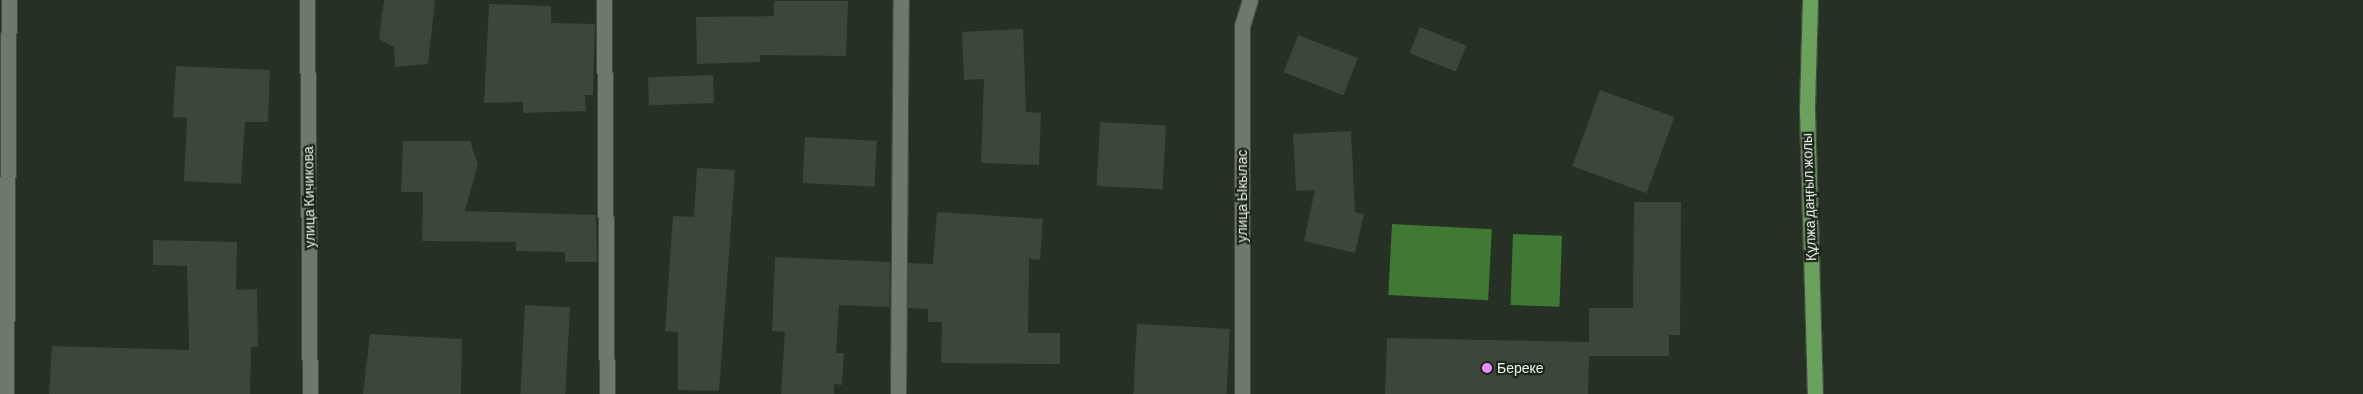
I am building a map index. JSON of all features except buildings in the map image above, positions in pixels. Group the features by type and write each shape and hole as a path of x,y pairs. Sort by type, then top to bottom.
{"main road":[{"name":"Құлжа даңғыл жолы","path":"1810,0 1807,110 1815,394"}],"street":[{"path":"6,394 8,0"},
{"name":"улица Кичикова","path":"307,0 310,394"},
{"path":"604,0 608,394"},
{"path":"898,394 901,0"},
{"name":"улица Ыкылас","path":"1242,394 1242,26 1250,0"}],"shaded area":[{"path":"1392,224 1492,229 1488,300 1388,295"},
{"path":"1513,234 1562,236 1559,307 1511,305"}],"place":[{"name":"Береке","path":"1487,368"}]}
